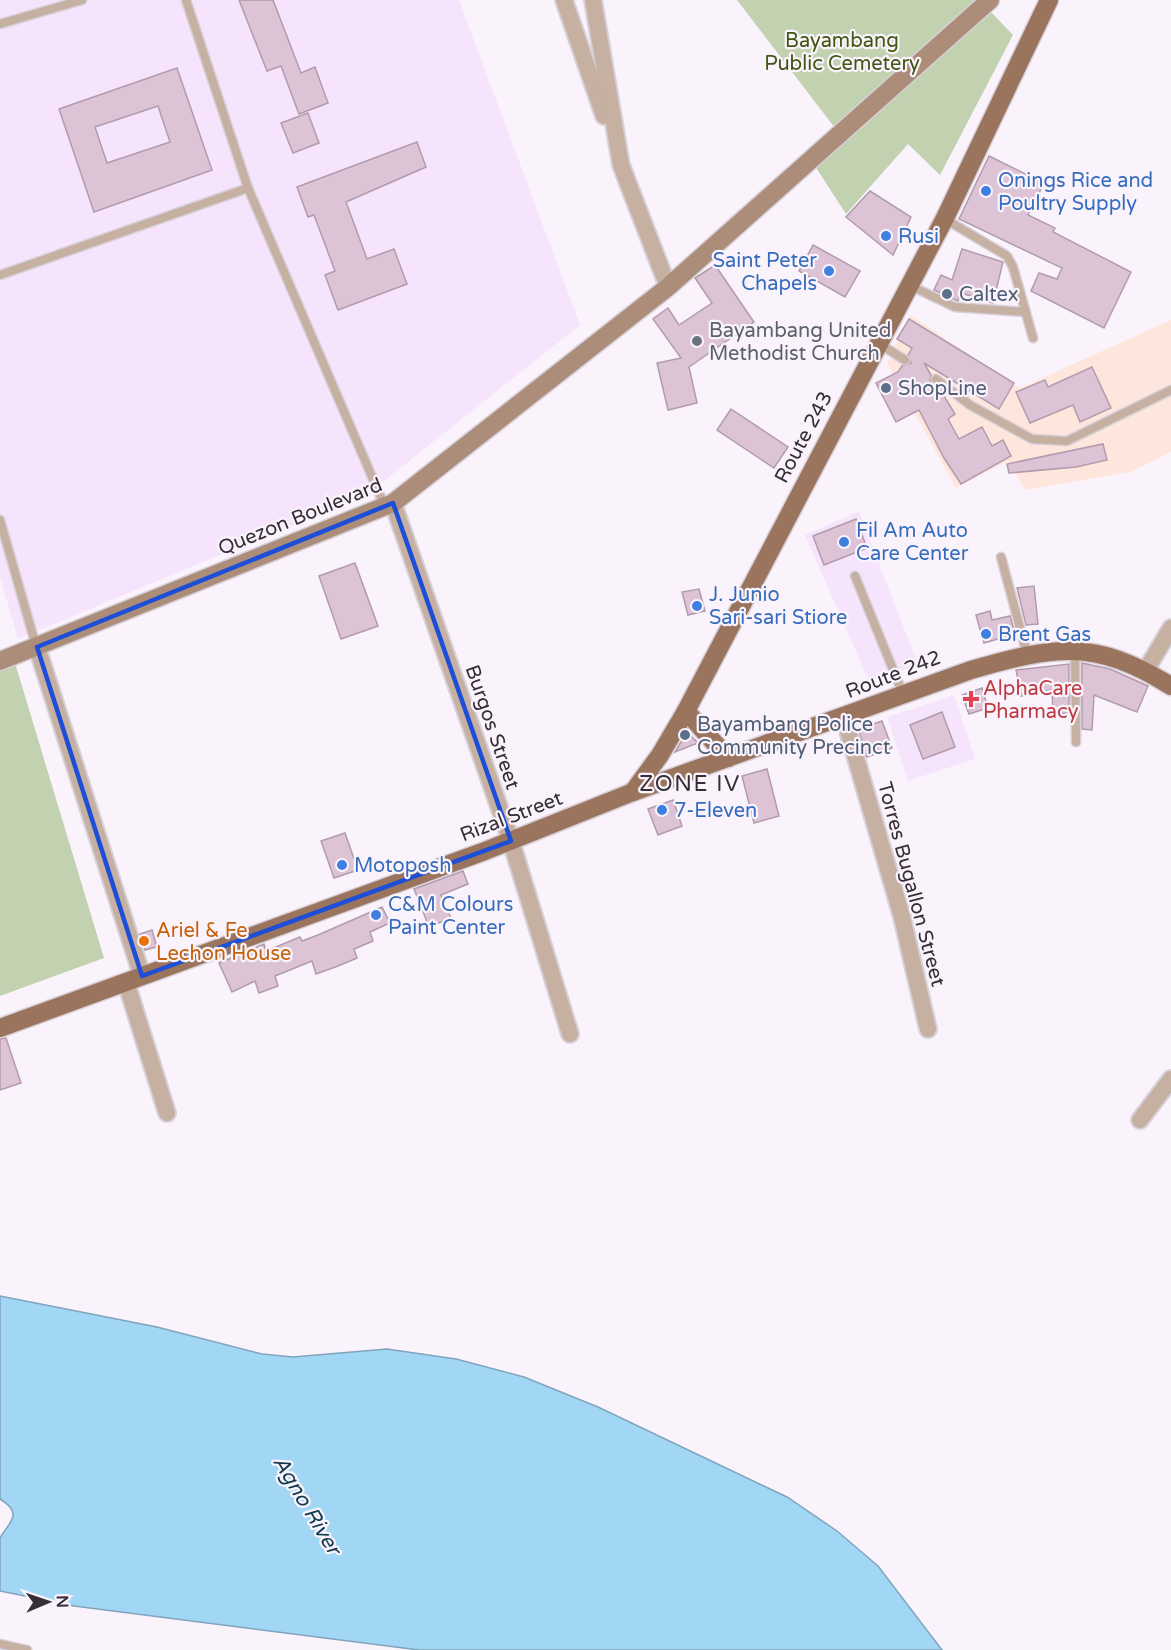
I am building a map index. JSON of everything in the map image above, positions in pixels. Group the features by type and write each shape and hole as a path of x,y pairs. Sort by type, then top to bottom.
{"main road":[{"name":"Route 243","path":"633,792 660,755 686,711 945,218 1049,0"},
{"name":"Route 242","path":"633,792 903,694 1027,654 1075,650 1106,654 1146,670 1171,686"},
{"path":"686,711 728,758"},
{"name":"Rizal Street","path":"0,1028 511,841 633,792"}],"street":[{"path":"564,0 621,165 668,287"},
{"path":"593,0 621,165"},
{"name":"Quezon Boulevard","path":"0,661 389,505 668,287 990,0"},
{"name":"Burgos Street","path":"389,505 511,841 570,1034"},
{"path":"1146,670 1171,628"},
{"path":"37,647 134,979 167,1113"},
{"name":"Torres Bugallon Street","path":"844,717 902,917 928,1029"},
{"path":"1140,1120 1171,1079"}],"lane":[{"path":"0,24 82,0"},
{"path":"186,0 248,188 389,505"},
{"path":"0,275 248,188"},
{"path":"945,218 1007,256 1033,338"},
{"path":"908,285 955,307 1025,312"},
{"path":"878,343 905,360"},
{"path":"936,379 970,405 1032,439 1066,441 1171,390"},
{"path":"0,520 37,647"},
{"path":"1001,557 1027,654"},
{"path":"855,576 903,694"},
{"path":"1075,650 1077,742"},
{"path":"0,1644 27,1650"}],"highlighted area":[{"path":"393,503 511,841 142,976 37,647"}],"shaded area":[{"path":"0,0 459,0 580,325 369,493 18,639 0,577"},
{"path":"910,315 1020,388 1171,320 1171,452 1130,472 1025,490 1008,461 956,488 887,363"},
{"path":"859,511 918,665 869,681 805,535"},
{"path":"954,695 975,759 908,781 887,717"}],"green space":[{"name":"Bayambang Public Cemetery","path":"737,0 983,0 835,128"},
{"name":"Bayambang Public Cemetery","path":"989,10 1013,35 940,175 908,144 846,214 815,166"},
{"path":"15,663 104,958 0,996 0,669"}],"water":[{"name":"Agno River","path":"0,1296 157,1327 262,1354 293,1357 387,1349 456,1359 524,1377 598,1407 787,1497 837,1531 878,1566 942,1650 419,1650 74,1606 0,1591 0,1538 13,1514 8,1504 0,1499"}],"building":[{"path":"239,0 273,0 301,73 315,67 328,103 299,114 281,66 267,71"},
{"path":"177,68 212,170 94,212 59,109","holes":["158,106 170,142 107,163 95,127"]},
{"path":"308,113 319,143 293,153 281,123"},
{"path":"417,142 426,167 346,202 367,259 394,249 407,284 338,310 325,275 335,271 314,215 308,217 297,187"},
{"path":"989,156 1044,183 1028,215 1055,228 1053,232 1131,272 1104,328 1031,291 1039,273 1057,279 1062,268 959,219"},
{"name":"Rusi","path":"870,191 911,217 893,255 846,217"},
{"name":"Saint Peter Chapels","path":"813,245 860,271 845,297 799,271"},
{"path":"962,249 1003,262 993,303 961,293 958,301 934,290 941,275 952,280"},
{"name":"Bayambang United Methodist Church","path":"715,265 754,322 689,367 697,403 668,410 657,363 681,358 653,319 668,308 679,325 712,303 695,278"},
{"path":"909,319 1014,383 999,409 924,363 931,375 930,382 941,391 955,414 948,419 959,439 982,427 992,446 1003,440 1011,456 961,484 944,458 919,410 896,422 876,383 898,372 902,366 911,363 908,355 912,348 897,339"},
{"path":"1092,367 1111,408 1080,422 1073,405 1030,423 1016,392 1045,380 1048,387"},
{"path":"731,409 788,447 774,468 717,430"},
{"path":"1103,444 1107,460 1076,467 1009,473 1007,464"},
{"path":"856,519 867,548 824,565 813,536"},
{"path":"355,563 378,626 341,639 319,576"},
{"path":"1034,586 1038,624 1026,625 1017,588"},
{"path":"699,589 705,611 688,615 682,592"},
{"path":"990,611 992,620 1010,616 1015,634 984,643 976,615"},
{"path":"1082,663 1110,669 1148,686 1137,712 1094,695 1092,730 1082,729"},
{"path":"1069,664 1069,713 1053,714 1052,690 1021,696 1016,670"},
{"path":"982,688 988,708 969,714 962,695"},
{"path":"942,712 955,747 923,759 910,725"},
{"path":"882,721 892,748 867,757 858,729"},
{"name":"Bayambang Police Community Precinct","path":"687,732 698,743 675,752"},
{"path":"767,769 779,816 754,823 742,776"},
{"path":"673,800 682,826 658,835 648,809"},
{"path":"345,833 358,870 334,878 321,841"},
{"path":"463,871 468,884 441,895 451,918 429,927 414,889"},
{"path":"382,907 390,923 370,932 373,941 354,949 357,958 316,974 312,961 275,976 278,986 259,993 255,981 232,992 219,963 264,944 266,951 300,937 302,941"},
{"path":"152,930 157,947 145,950 140,934"},
{"path":"6,1038 21,1083 0,1090 0,1039"}],"place":[{"name":"Onings Rice and Poultry Supply","path":"986,191"},
{"name":"Rusi","path":"886,236"},
{"name":"Saint Peter Chapels","path":"829,271"},
{"name":"Caltex","path":"947,294"},
{"name":"Bayambang United Methodist Church","path":"697,341"},
{"name":"ShopLine","path":"886,388"},
{"name":"Fil Am Auto Care Center","path":"844,542"},
{"name":"J. Junio Sari-sari Stiore","path":"697,606"},
{"name":"Brent Gas","path":"986,634"},
{"name":"AlphaCare Pharmacy","path":"971,699"},
{"name":"Bayambang Police Community Precinct","path":"685,735"},
{"name":"7-Eleven","path":"662,810"},
{"name":"Motoposh","path":"342,865"},
{"name":"C&M Colours Paint Center","path":"376,915"},
{"name":"Ariel & Fe Lechon House","path":"144,941"}],"district":[{"name":"ZONE IV","path":"690,783"}]}
